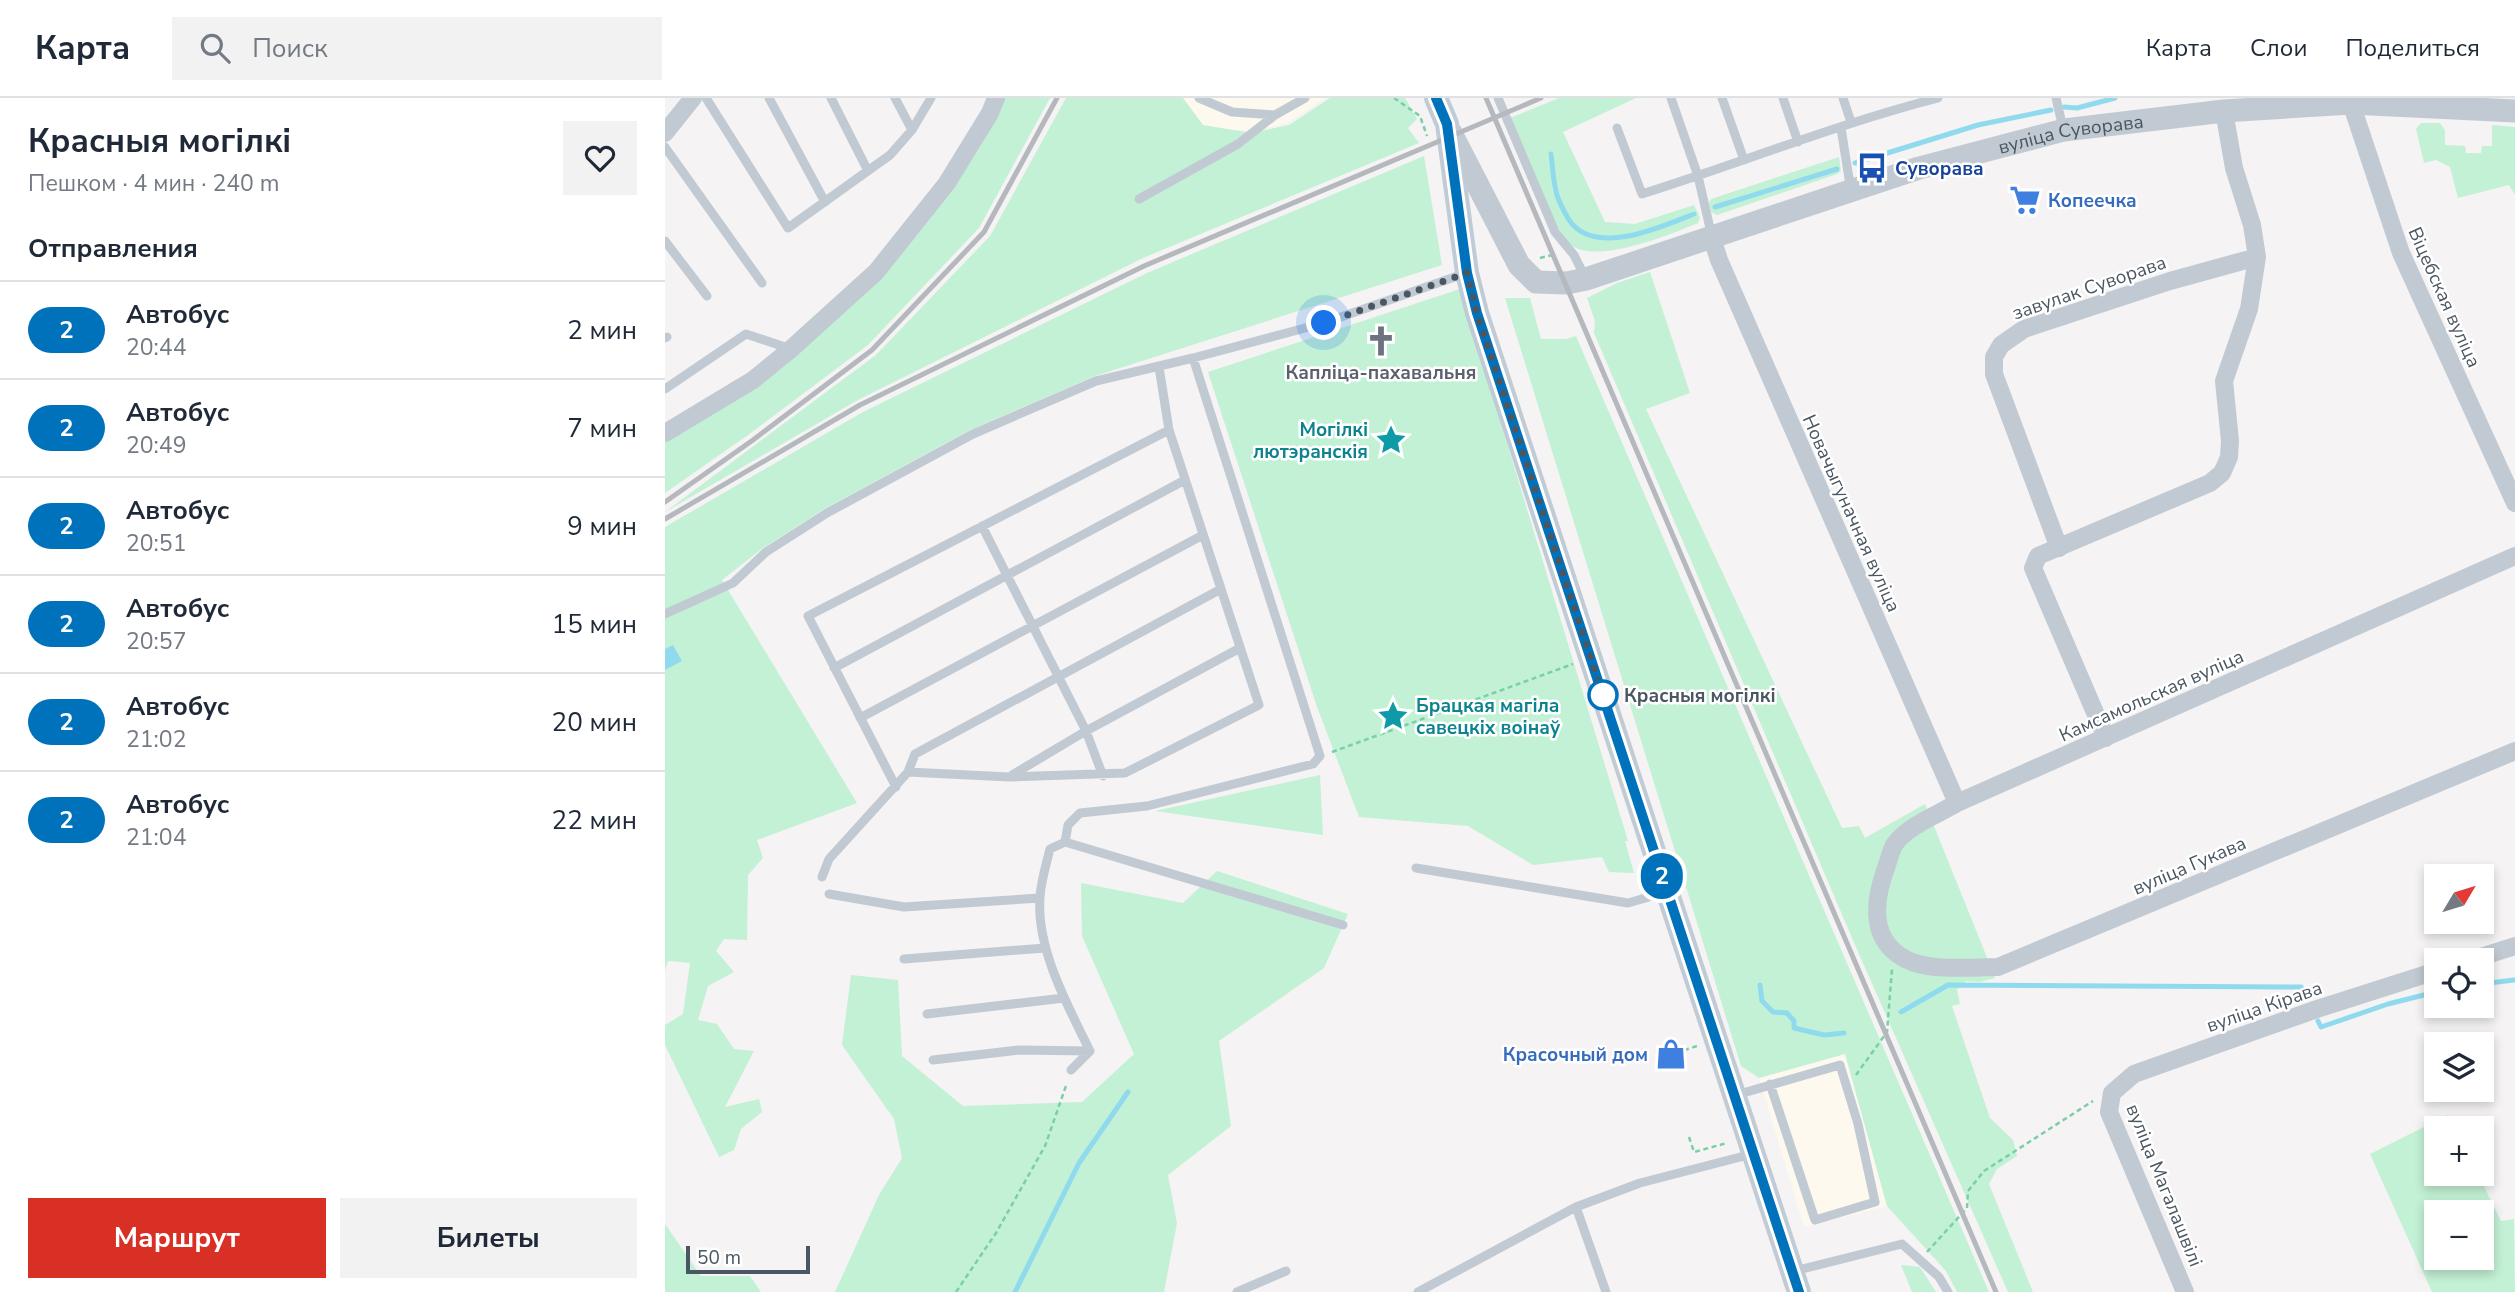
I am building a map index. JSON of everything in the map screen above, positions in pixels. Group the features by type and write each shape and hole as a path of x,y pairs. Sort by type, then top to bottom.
{"main road":[{"path":"1423,98 1447,124"},
{"path":"1436,98 1447,124 1467,273 1481,326 1795,1282"}],"street":[{"path":"665,133 693,98"},
{"path":"665,433 753,380 876,272 947,183 990,113 996,98"},
{"name":"вуліца Суворава","path":"1447,124 1518,265 1536,282 1567,282 1586,279 1919,168 2064,130 2224,111 2365,101 2515,111"},
{"name":"Віцебская вуліца","path":"2365,101 2400,253 2515,503"},
{"path":"2106,738 2033,568 2038,556 2210,483 2222,473 2229,457 2224,381 2249,309 2257,257 2252,225 2234,168 2224,111"},
{"name":"Новачыгуначная вуліца","path":"1712,238 1724,273 1957,803"},
{"name":"завулак Суворава","path":"2059,548 1994,373 1994,356 2001,345 2024,329 2170,281 2257,257"},
{"name":"Камсамольская вуліца","path":"1893,951 1881,934 1876,913 1879,885 1894,845 1910,830 1957,803 2515,556"},
{"name":"вуліца Гукава","path":"1893,951 1914,962 1950,967 1998,967 2515,751"},
{"path":"2494,953 2515,946"},
{"name":"вуліца Кірава","path":"2112,1093 2134,1074 2317,1009 2424,975"},
{"name":"вуліца Магалашвілі","path":"2112,1093 2109,1112 2185,1292"}],"lane":[{"path":"706,98 788,228 890,155 912,130 931,98"},
{"path":"769,98 825,202"},
{"path":"831,98 868,171"},
{"path":"895,98 912,130"},
{"path":"1199,98 1232,112 1275,115"},
{"path":"1497,98 1555,232 1574,256 1586,279"},
{"path":"1671,98 1698,176 1712,238"},
{"path":"1722,98 1744,160"},
{"path":"1783,98 1798,142"},
{"path":"1843,98 1851,122"},
{"path":"1892,98 1895,109"},
{"path":"1617,128 1642,194 1841,128 1851,122 1938,98"},
{"path":"2056,98 2064,130"},
{"path":"1139,199 1238,144 1299,99"},
{"path":"1841,128 1851,191"},
{"path":"665,147 762,283"},
{"path":"665,241 708,296"},
{"path":"665,614 733,583 766,552 827,513 973,434 1096,381 1324,323 1467,273"},
{"path":"665,389 747,334 791,349"},
{"path":"1066,842 1068,825 1080,813 1147,806 1313,764 1320,756 1193,358"},
{"path":"908,772 1009,777 1103,776 1125,773 1259,705 1169,430 1159,367"},
{"path":"896,787 808,616 1169,430"},
{"path":"834,668 1185,480"},
{"path":"982,526 1086,731 1103,776"},
{"path":"860,718 1203,535"},
{"path":"822,877 829,859 908,772 915,754 1221,589"},
{"path":"1009,777 1086,731 1240,648"},
{"path":"1090,1051 1064,998 1045,948 1040,898 1050,849 1066,842 1343,925"},
{"path":"1416,868 1628,903 1667,891"},
{"path":"829,894 904,907 1040,898"},
{"path":"904,959 1045,948"},
{"path":"927,1014 1064,998"},
{"path":"933,1060 1019,1050 1090,1051"},
{"path":"1071,1070 1090,1051"},
{"path":"1734,1096 1770,1084 1840,1065 1858,1124 1875,1202 1815,1220 1770,1084"},
{"path":"1418,1292 1576,1207 1640,1183 1753,1153"},
{"path":"1576,1207 1606,1292"},
{"path":"1795,1282 1902,1244 1939,1277 1948,1292"},
{"path":"1237,1292 1286,1271"}],"path":[{"path":"1320,756 1567,667"},
{"path":"1847,1087 1887,1032 1893,951"},
{"path":"1676,1053 1697,1046"},
{"path":"956,1292 996,1233 1045,1146 1071,1070"},
{"path":"1920,1259 1967,1208 1968,1191 1984,1171 2090,1102 2112,1093"},
{"path":"1689,1137 1694,1152 1730,1142"}],"shaded area":[{"path":"1176,98 1325,98 1287,123 1252,131 1198,128"},
{"path":"1845,1054 1887,1206 1804,1227 1759,1078"}],"green space":[{"path":"1000,98 1050,98 979,228 868,345 665,493 665,440 879,275"},
{"path":"1066,98 1183,98 1203,125 1252,133 1289,125 1330,98 1405,98 1417,119 1408,128 1419,143 1143,258 856,401 665,512 876,355 990,236"},
{"path":"1559,98 1636,98 1563,132 1605,222 1635,224 1694,205 1700,218 1698,223 1652,240 1614,250 1582,250 1570,244 1554,221 1510,118"},
{"path":"2421,123 2440,123 2445,130 2445,145 2465,146 2466,153 2481,153 2482,146 2492,146 2492,125 2515,127 2515,195 2509,185 2458,198 2450,167 2436,160 2424,163 2416,129"},
{"path":"1424,156 1442,265 1095,376 970,430 824,509 763,548 722,580 857,803 757,840 763,858 748,875 747,940 724,939 716,951 734,972 708,986 698,1020 717,1024 734,1049 754,1051 725,1107 759,1099 762,1112 741,1129 734,1150 719,1157 665,1045 665,1025 683,1014 690,963 668,961 665,971 665,527 863,412 1147,273"},
{"path":"1839,157 1841,171 1837,174 1717,215 1711,212 1711,199"},
{"path":"1650,272 1690,393 1646,409 1842,828 1859,826 1865,838 1925,804 1929,814 1907,827 1876,885 1888,955 1993,972 1995,978 1979,982 1966,981 1957,990 1960,1004 1952,1006 1990,1118 2013,1140 2017,1156 1997,1169 1989,1184 2033,1292 2008,1292 1855,945 1594,333 1595,321 1587,298 1617,283"},
{"name":"Красныя могілкі","path":"1460,289 1628,841 1625,841 1634,873 1609,872 1602,857 1533,865 1468,826 1359,817 1317,707 1208,372"},
{"path":"1505,298 1530,298 1541,339 1566,339 1576,336 1989,1292 1957,1292 1946,1271 1887,1206 1845,1054 1759,1078 1741,1066"},
{"path":"1320,775 1323,835 1155,811"},
{"path":"1932,821 1988,960 1915,958 1884,932 1884,885 1898,847"},
{"path":"1217,871 1348,914 1324,968 1219,1041 1231,1126 1168,1175 1177,1223 1164,1292 835,1292 879,1195 902,1158 894,1119 842,1045 851,975 898,980 902,1056 963,1106 1082,1102 1134,1054 1082,936 1081,883 1183,903"},
{"path":"2424,1127 2424,1186 2484,1186 2491,1200 2424,1200 2424,1270 2494,1270 2494,1207 2501,1221 2514,1219 2515,1292 2432,1292 2370,1154"},
{"path":"665,1224 701,1276 750,1276 761,1292 665,1292"},
{"path":"1901,1265 1920,1267 1936,1292 1912,1292"}],"water":[{"path":"673,645 682,661 665,670 665,649"}],"waterway":[{"path":"2064,107 2077,108 2115,98"},
{"path":"1855,163 1978,125 2051,110"},
{"path":"1551,154 1559,201 1574,226 1586,234 1617,238 1650,230 1694,214"},
{"path":"1715,207 1837,169"},
{"path":"2494,982 2514,980"},
{"path":"1760,985 1762,1001 1773,1012 1787,1013 1794,1021 1794,1028 1824,1035 1844,1033"},
{"path":"1901,1012 1948,985 2301,987 2307,998"},
{"path":"2318,1021 2321,1027 2424,995"},
{"path":"1015,1292 1079,1163 1128,1092"}],"railway":[{"path":"665,502 753,440 872,350 984,232 1057,98"},
{"path":"1486,98 1996,1292"},
{"path":"665,519 860,405 1144,266 1541,98"}],"bus line":[{"name":"2","path":"1436,98 1447,124 1467,273 1477,313 1799,1292"}],"place":[{"name":"Суворава","path":"1872,168"},
{"name":"Копеечка","path":"2025,200"},
{"name":"Капліца-пахавальня","path":"1381,341"},
{"name":"Могілкі лютэранскія","path":"1391,440"},
{"name":"Красныя могілкі","path":"1603,695"},
{"name":"Брацкая магіла савецкіх воінаў","path":"1393,716"},
{"name":"Красочный дом","path":"1671,1054"}],"route":[{"path":"1324,323 1467,273 1477,313 1603,695"}]}
